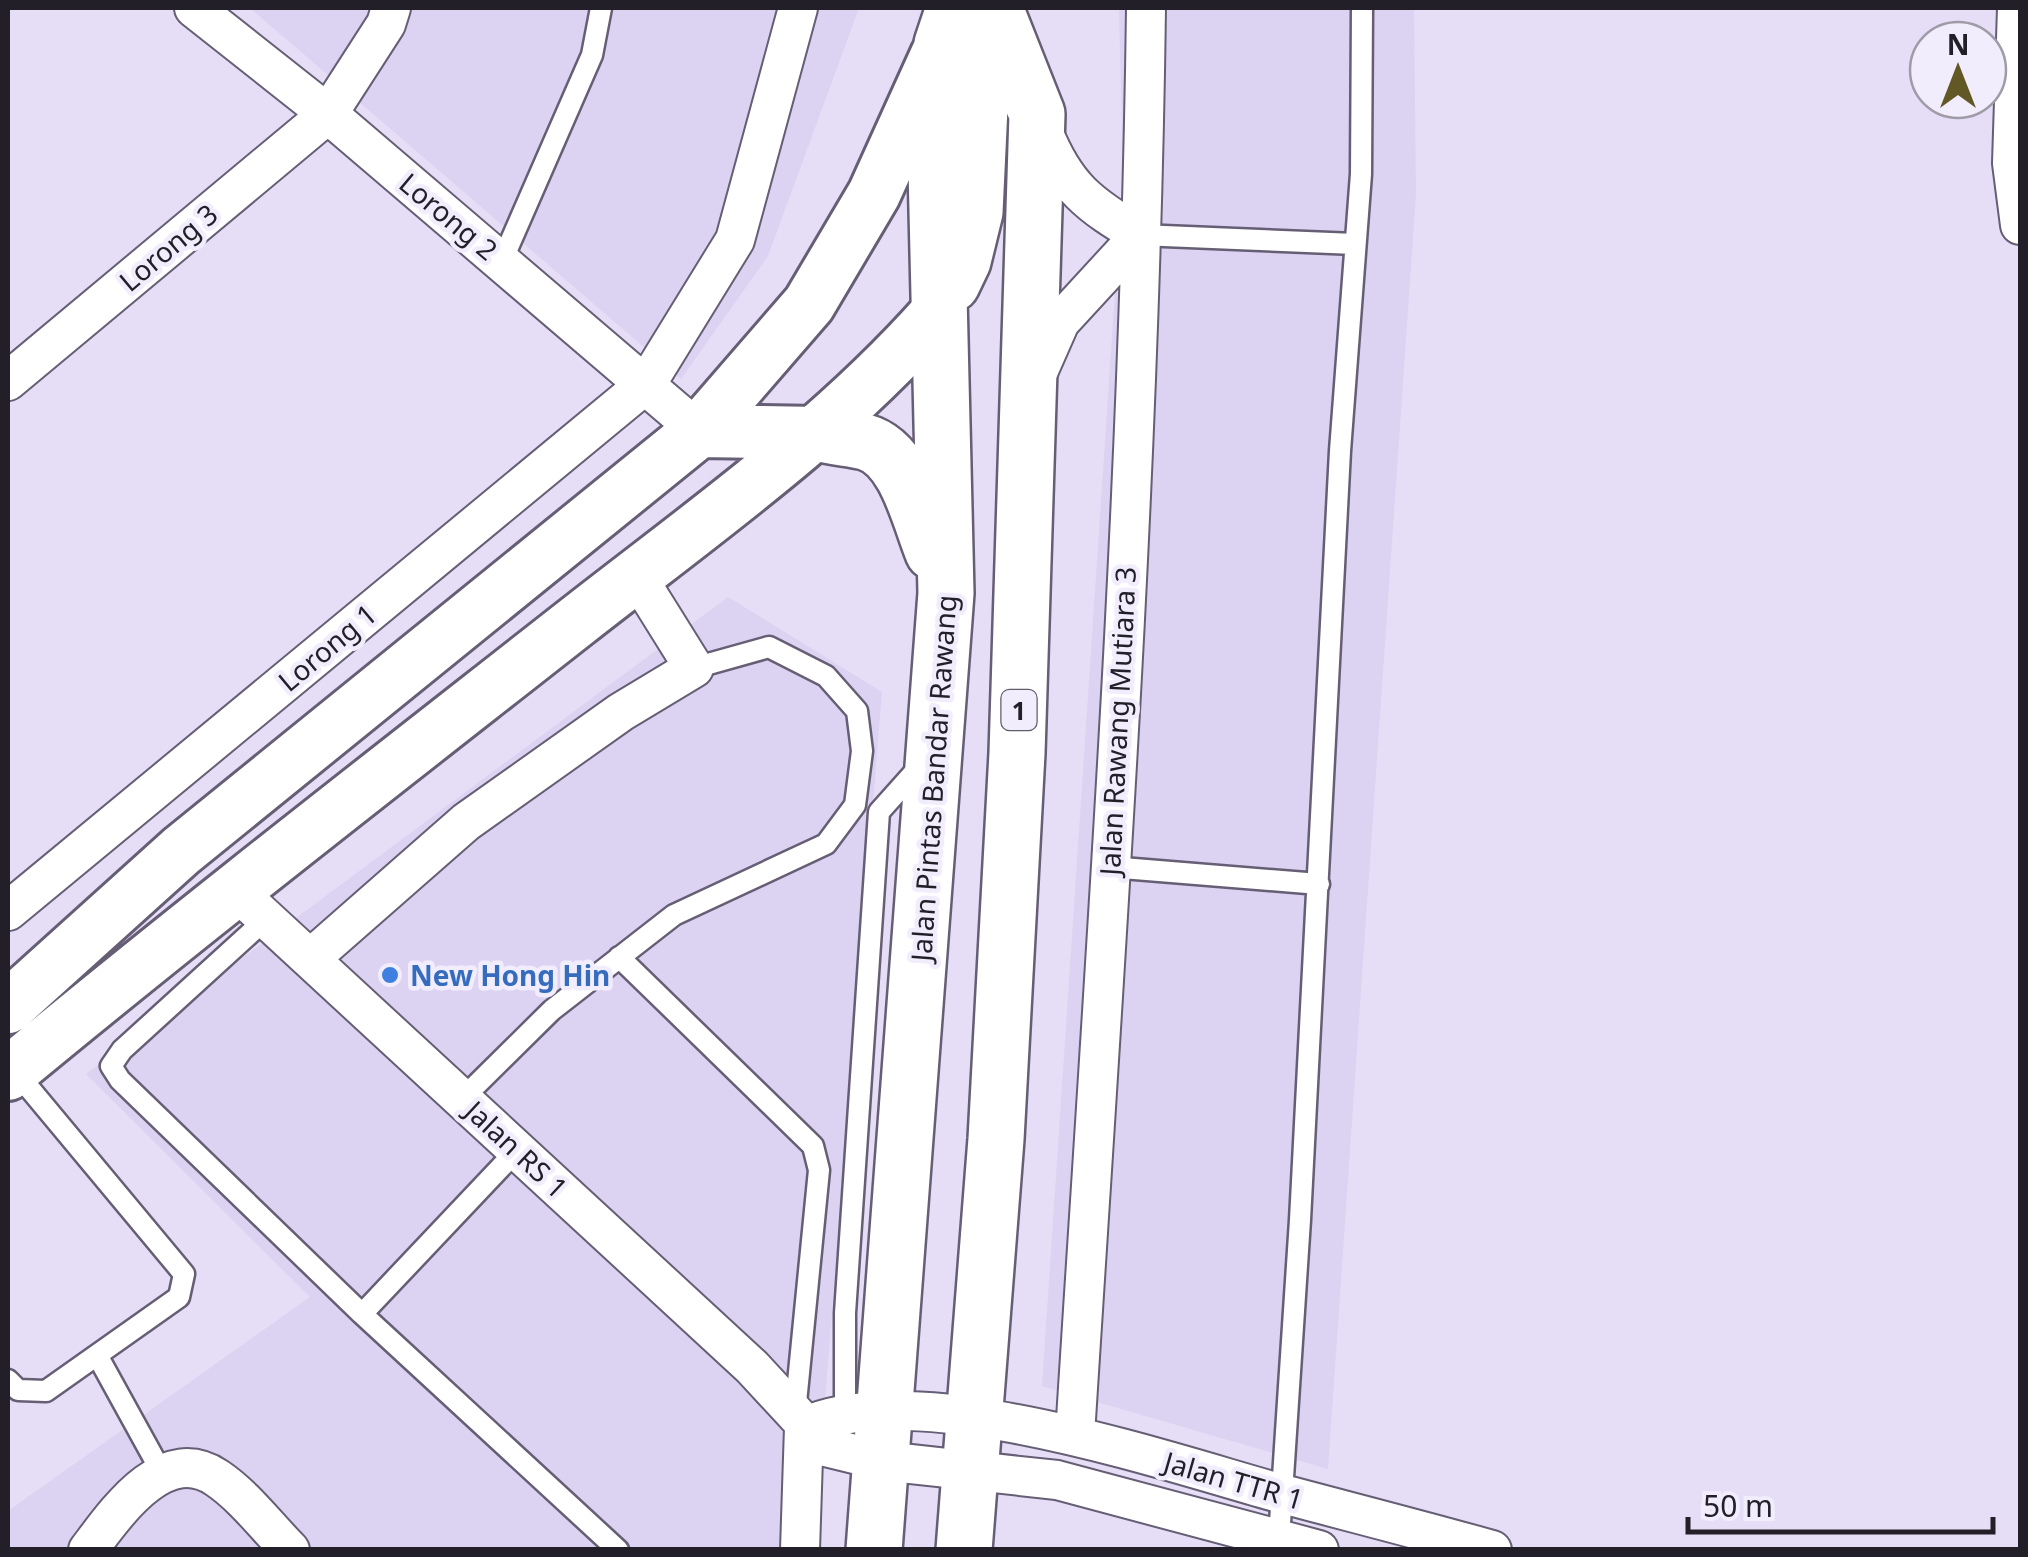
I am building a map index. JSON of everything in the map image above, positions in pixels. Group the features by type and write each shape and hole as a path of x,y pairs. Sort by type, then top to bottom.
{"main road":[{"name":"1","path":"964,1550 1017,753 1030,388 1036,114 999,22"},
{"path":"937,313 967,245 975,212 981,86 999,22"},
{"name":"Jalan Pintas Bandar Rawang","path":"874,1550 865,1434 936,748 946,593 937,313 948,26"},
{"path":"818,434 868,443 898,469 946,593"}],"street":[{"name":"Lorong 2","path":"194,8 328,114 700,431"},
{"name":"Lorong 3","path":"10,375 328,114 386,24 392,8"},
{"name":"Lorong 1","path":"8,910 646,384 736,240 798,8"},
{"name":"Jalan Rawang Mutiara 3","path":"1075,1435 1110,867 1140,235 1146,8"},
{"path":"2017,8 2012,163 2020,225"},
{"path":"8,1007 181,851 700,431 809,304 874,194 948,26"},
{"path":"1030,388 1060,322 1140,235 1092,207 1058,170 1036,114"},
{"path":"11,1072 251,903 636,575 818,434 891,365 937,313"},
{"path":"700,431 818,434"},
{"path":"694,531 704,486 700,431"},
{"path":"311,958 466,822 622,712 694,668 636,575"},
{"name":"Jalan RS 1","path":"251,903 752,1368 826,1447 865,1434"},
{"path":"799,1421 800,1550"},
{"path":"865,1434 973,1445"},
{"path":"865,1434 973,1445"},
{"name":"Jalan TTR 1","path":"973,1445 1075,1435 1492,1550"},
{"name":"Jalan TTR 1","path":"973,1445 1057,1480 1319,1550"},
{"path":"88,1550 118,1511 162,1473 188,1469 216,1477 290,1550"}],"lane":[{"path":"502,261 592,55 601,8"},
{"path":"1279,1538 1361,174 1362,8"},
{"path":"1140,235 1355,244"},
{"path":"463,1098 552,1010 674,915 826,844 855,805 862,750 857,712 826,676 769,647 694,668"},
{"path":"1110,867 1319,884"},
{"path":"251,903 111,1066 120,1080 362,1314 618,1550"},
{"path":"620,957 813,1146 819,1170 799,1421"},
{"path":"8,1380 18,1390 46,1391 178,1297 184,1274 11,1072"},
{"path":"362,1314 518,1150"},
{"path":"96,1355 162,1473"}],"shaded area":[{"path":"250,8 859,8 768,256 681,379"},
{"path":"1119,8 1414,8 1416,194 1328,1469 1042,1386 1123,171"},
{"path":"728,597 882,692 813,1549 8,1550 8,1511 310,1297 86,1074"}],"place":[{"name":"New Hong Hin","path":"390,975"}]}
